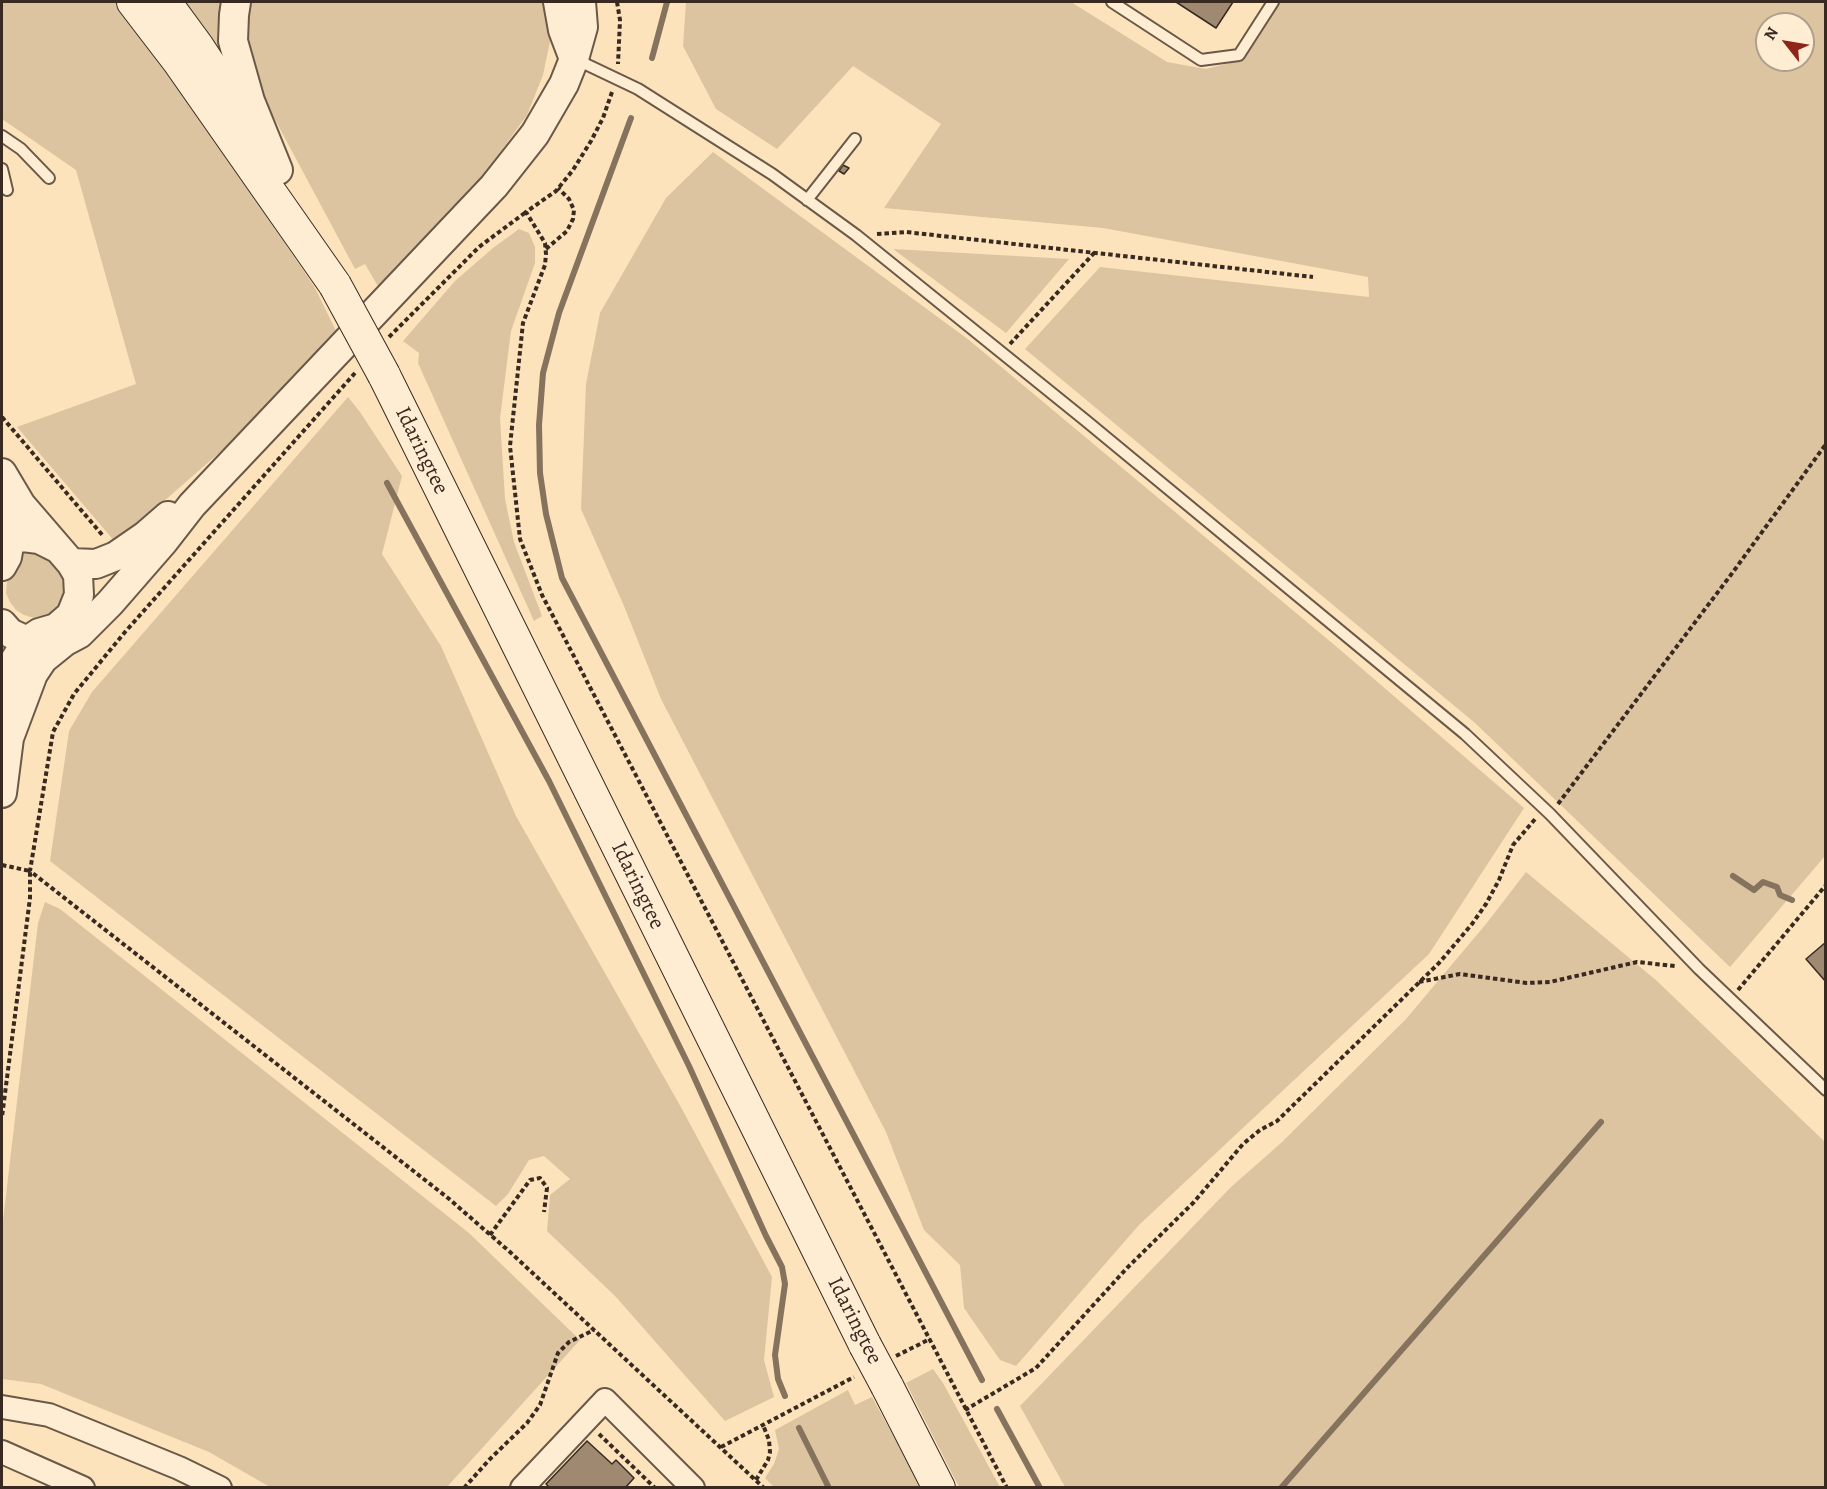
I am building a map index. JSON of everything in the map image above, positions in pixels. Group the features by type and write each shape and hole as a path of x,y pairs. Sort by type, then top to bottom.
{"main road":[{"name":"Idaringtee","path":"133,2 179,62 335,285"},
{"name":"Idaringtee","path":"165,2 198,47 278,170 335,285 371,373 880,1364 939,1488"}],"street":[{"path":"236,2 233,41 250,101 278,170"},
{"path":"558,2 563,30 574,59"},
{"path":"9,738 33,674 43,659 64,642 79,634 110,603 192,505 494,186 536,134 564,84 574,59 583,27 581,2"},
{"path":"2,473 21,505 78,575 79,595 71,615 56,628 39,633 27,641 15,660 2,793"},
{"path":"2,566 7,556 4,533 39,539 64,555 96,564 116,556 145,536 173,512 192,505"},
{"path":"2,624 10,633 27,641 64,642"},
{"path":"522,1488 604,1400 693,1488"},
{"path":"2,1407 49,1415 179,1468 220,1488"},
{"path":"2,1452 83,1488"}],"lane":[{"path":"1112,2 1201,60 1239,55 1273,2"},
{"path":"574,59 638,89 772,174 856,235 1002,352 1465,734 1547,811 1730,1000 1826,1090"},
{"path":"2,136 21,149 49,178"},
{"path":"807,200 855,139"},
{"path":"2,169 7,190"}],"path":[{"path":"387,339 479,247 558,188 591,141 603,118 617,79 620,21 617,2"},
{"path":"546,249 567,231 573,219 574,210 569,199 558,188"},
{"path":"526,212 545,243 546,249 544,265 523,323 510,446 520,539 542,595 1007,1488"},
{"path":"856,235 906,232 1313,277"},
{"path":"1002,352 1095,252"},
{"path":"2,1117 30,898 30,871 52,732 74,694 125,632 371,373"},
{"path":"2,417 105,538"},
{"path":"965,1410 1036,1368 1127,1268 1194,1202 1243,1144 1260,1130 1277,1121 1439,963 1472,924 1499,880 1513,845 1594,759 1826,444"},
{"path":"2,865 30,871 87,918 448,1198 764,1488"},
{"path":"1730,1000 1826,885"},
{"path":"1419,982 1460,974 1527,983 1550,982 1637,962 1699,969"},
{"path":"490,1235 530,1179 540,1179 547,1188 544,1212"},
{"path":"464,1488 527,1423 540,1405 558,1353 569,1342 594,1330"},
{"path":"880,1364 930,1339"},
{"path":"721,1447 856,1376"},
{"path":"585,1421 655,1488"},
{"path":"756,1480 770,1452 769,1440 763,1425"}],"shaded area":[{"path":"2,2 120,2 314,286 336,331 243,432 116,543 17,427 136,384 76,170 2,119"},
{"path":"183,2 225,2 224,59"},
{"path":"250,2 546,2 551,37 543,75 527,115 481,179 379,288 365,264 355,269 264,99 249,56 246,27"},
{"path":"686,2 1071,2 1167,62 1206,69 1230,63 1272,2 1825,2 1825,856 1730,967 1475,723 1025,349 1100,267 1369,297 1368,277 1103,228 884,208 941,124 853,66 777,149 716,109 683,46"},
{"path":"713,152 969,340 1338,648 1524,808 1429,954 1139,1225 1016,1366 1000,1360 964,1308 960,1265 924,1230 886,1132 661,699 624,606 581,509 586,384 600,313 666,198"},
{"path":"519,229 529,233 535,247 535,263 511,331 500,418 505,499 514,542 542,616 534,621 418,363 419,353 403,341 455,281"},
{"path":"893,249 1069,259 1006,333"},
{"path":"348,397 402,476 382,554 441,646 516,816 682,1109 772,1277 764,1360 774,1397 725,1421 616,1297 547,1231 550,1195 570,1179 544,1156 529,1160 508,1194 496,1206 50,861 69,731 92,692"},
{"path":"29,551 47,557 55,565 64,586 64,596 60,605 44,617 34,618 16,610 6,593 7,583 21,552"},
{"path":"1526,872 1657,981 1825,1142 1825,1487 1065,1487 1020,1406 1231,1187 1281,1143 1406,1019 1486,924"},
{"path":"45,902 60,909 469,1233 580,1340 447,1487 270,1487 209,1452 41,1384 2,1379 2,1229 38,923"},
{"path":"933,1369 1000,1487 959,1487 906,1383"},
{"path":"848,1390 855,1405 872,1397 921,1487 774,1487 765,1478 774,1464 779,1449 775,1430"}],"building":[{"path":"1176,2 1233,2 1216,28"},
{"path":"843,165 849,168 844,174 839,171"},
{"path":"1826,942 1826,982 1806,959"},
{"path":"587,1441 612,1464 616,1460 634,1478 625,1488 550,1488 546,1484"}],"waterway":[{"path":"652,58 667,2"},
{"path":"631,118 559,313 543,373 539,425 540,473 546,514 562,578 982,1380"},
{"path":"387,483 549,781 689,1066 782,1267 785,1284 775,1355 778,1379 785,1396"},
{"path":"1733,876 1754,890 1763,882 1777,887 1780,895 1792,900"},
{"path":"1281,1488 1601,1122"},
{"path":"997,1409 1040,1488"},
{"path":"799,1428 829,1488"}]}
